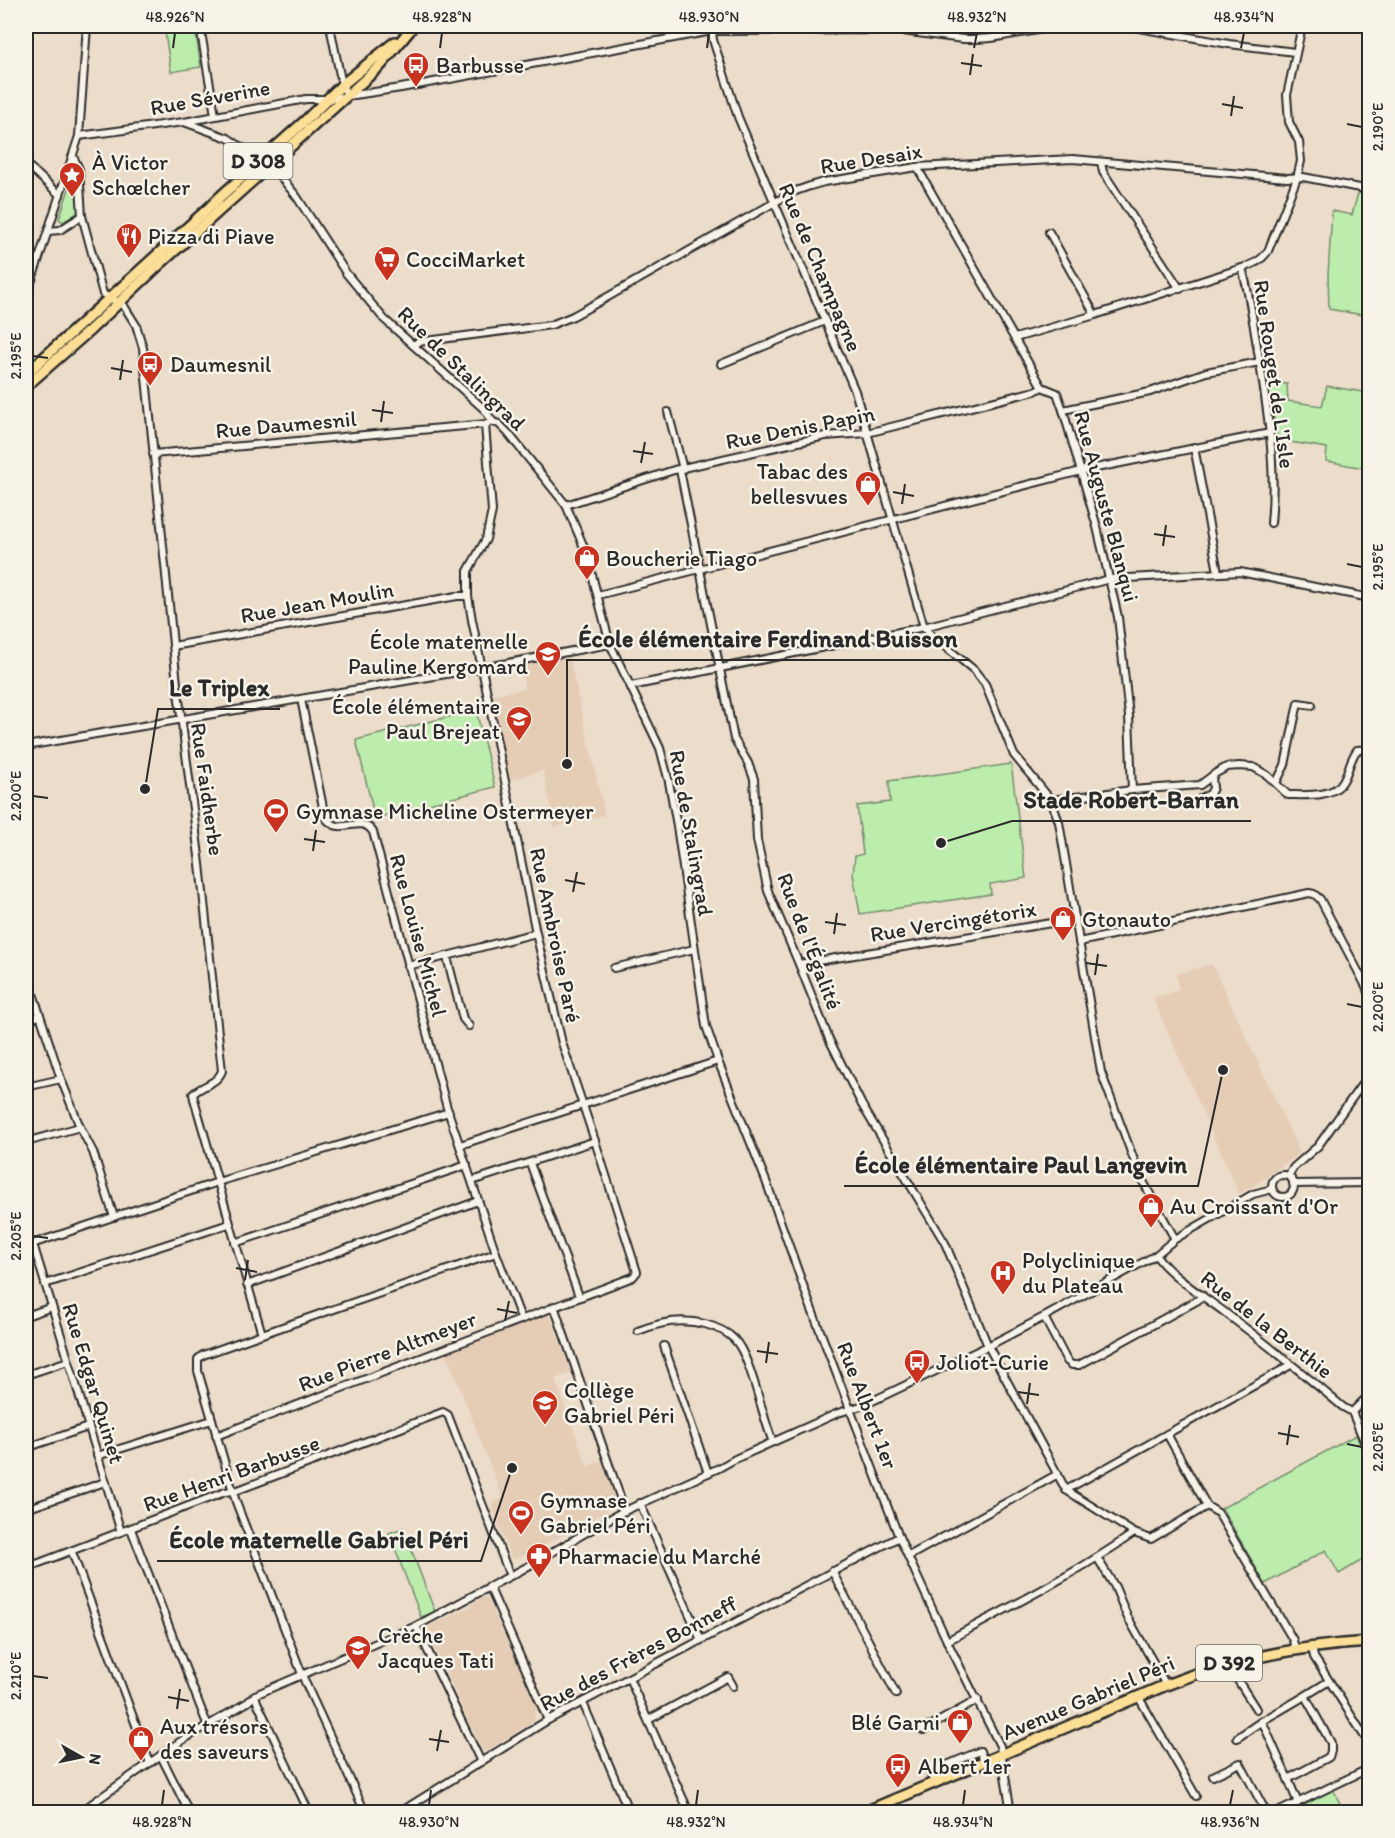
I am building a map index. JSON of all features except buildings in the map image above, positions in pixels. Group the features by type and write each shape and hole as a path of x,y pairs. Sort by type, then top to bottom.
{"main road":[{"name":"D 308","path":"26,374 342,85 413,28"},
{"name":"D 308","path":"26,386 381,65 413,28"},
{"name":"Avenue Gabriel Péri","path":"865,1812 1138,1696 1227,1663 1295,1649 1370,1642"}],"street":[{"path":"26,298 27,287 79,136 87,26"},
{"path":"200,26 215,115"},
{"path":"330,26 342,85 347,95"},
{"name":"Rue Séverine","path":"79,136 184,122 306,99 328,99 401,88 569,58 685,32 895,30 976,39 1061,26"},
{"path":"1128,26 1229,44 1295,52"},
{"name":"Rue Rouget de L'Isle","path":"1271,523 1273,502 1270,433 1260,362 1242,268 1263,259 1268,251 1297,178 1301,152 1299,142 1289,122 1287,95 1302,26"},
{"name":"Rue de Champagne","path":"712,31 738,117 855,391 924,627"},
{"name":"Rue de Stalingrad","path":"184,122 228,138 270,166 297,197 354,284 384,319 484,409 493,422 499,424 508,433 566,506 586,552 610,644 660,748 669,782 706,1026 718,1060"},
{"path":"73,156 79,169 82,216 103,294 119,302"},
{"name":"Rue Desaix","path":"413,345 418,342 551,325 604,299 793,192 810,186 917,167 1073,159 1303,177 1370,190"},
{"path":"1101,162 1103,172 1180,289"},
{"path":"26,164 60,195"},
{"name":"Rue Auguste Blanqui","path":"917,167 1042,387 1057,393 1063,410 1110,579 1118,617 1129,716 1132,790"},
{"path":"48,231 60,230 82,216"},
{"path":"1048,232 1095,315"},
{"path":"1015,338 1242,268"},
{"name":"Rue Faidherbe","path":"119,302 136,325 143,348 181,720 200,864 222,1071 217,1079 193,1094 218,1182"},
{"path":"721,364 825,321"},
{"path":"1063,410 1150,392 1206,372 1260,362"},
{"name":"Rue Denis Papin","path":"566,506 674,470 825,436 867,433 1035,391 1042,387"},
{"name":"Rue de l'Égalité","path":"668,412 682,470 734,739 754,779 757,840 768,891 829,1039 862,1105 945,1243 988,1346 1066,1490"},
{"name":"Rue Daumesnil","path":"153,454 485,425 493,422"},
{"name":"Rue Ambroise Paré","path":"485,425 492,511 486,539 468,572 468,596 536,933 562,1043 637,1272"},
{"path":"597,595 1081,471 1270,433"},
{"path":"1194,447 1218,572"},
{"path":"631,686 924,627 1110,579 1218,572 1251,573 1370,598"},
{"name":"Rue Jean Moulin","path":"173,646 457,596 468,596"},
{"path":"924,627 974,670 985,684 1014,755 1051,800 1059,822 1101,1072 1140,1176 1175,1239"},
{"path":"26,746 610,644"},
{"name":"Rue Louise Michel","path":"301,699 323,812 329,823 335,826 343,827 361,823 368,825 373,832 449,1112 496,1253 521,1318"},
{"path":"1276,783 1285,765 1298,703 1312,705"},
{"path":"1051,800 1132,790 1200,785 1227,767 1239,766 1253,767 1267,775 1288,795 1308,795 1333,791 1343,782 1357,750 1370,749"},
{"path":"1201,798 1210,794 1212,776"},
{"path":"1079,942 1309,893 1320,899 1370,994"},
{"name":"Rue Vercingétorix","path":"799,964 1076,919"},
{"path":"408,966 536,933"},
{"path":"614,968 694,949"},
{"path":"447,957 463,1019 469,1026"},
{"path":"26,972 39,1016 80,1127 93,1152 114,1217"},
{"path":"26,1019 39,1016"},
{"path":"460,1145 718,1060"},
{"name":"Rue Albert 1er","path":"718,1060 766,1181 899,1537 947,1641 1000,1746 1011,1812"},
{"path":"1288,1176 1294,1167 1318,1146 1370,1073"},
{"path":"26,1088 62,1079"},
{"path":"26,1246 218,1182 449,1112"},
{"path":"26,1142 80,1127"},
{"path":"472,1181 595,1142"},
{"path":"530,1163 579,1296"},
{"path":"235,1243 466,1165"},
{"path":"1277,1176 1288,1176 1293,1184 1292,1191 1283,1197 1276,1195 1272,1189 1272,1182 1277,1176"},
{"path":"218,1182 262,1334"},
{"path":"1293,1184 1370,1183"},
{"path":"80,1812 207,1724 248,1702 255,1695 416,1626 640,1503 773,1442 851,1408 864,1405 988,1346 1156,1255 1175,1239 1253,1194 1272,1189"},
{"path":"247,1285 478,1201"},
{"path":"45,1284 230,1224"},
{"name":"Rue Edgar Quinet","path":"33,1244 120,1532"},
{"path":"365,1812 302,1675 232,1491 198,1371 198,1359 208,1352 496,1253"},
{"name":"Rue de la Berthie","path":"1156,1255 1161,1262 1202,1295 1352,1412 1370,1455"},
{"name":"Rue Pierre Altmeyer","path":"216,1436 633,1277 637,1272"},
{"path":"1044,1317 1067,1361 1072,1365 1079,1365 1198,1300 1202,1295"},
{"path":"554,1306 624,1511"},
{"path":"26,1316 52,1307"},
{"path":"638,1331 661,1322 682,1320 717,1328 735,1339 746,1361 773,1442"},
{"path":"664,1346 708,1473"},
{"path":"26,1375 68,1361"},
{"path":"1207,1506 1151,1539 1134,1533 1066,1490 1291,1365"},
{"path":"1352,1412 1370,1394"},
{"name":"Rue Henri Barbusse","path":"26,1569 443,1412 448,1414 510,1576"},
{"path":"97,1456 212,1420"},
{"path":"26,1448 88,1427"},
{"path":"1167,1434 1207,1506 1218,1513 1293,1640 1295,1649"},
{"path":"909,1556 1058,1474"},
{"path":"26,1509 105,1482"},
{"path":"640,1503 700,1640"},
{"path":"130,1529 207,1724"},
{"path":"947,1641 1029,1598 1098,1558 1134,1533"},
{"name":"Rue des Frères Bonneff","path":"400,1812 548,1720 899,1537"},
{"path":"72,1552 150,1763"},
{"path":"1098,1558 1115,1587 1127,1616 1166,1685"},
{"path":"832,1571 896,1694"},
{"path":"489,1586 548,1720"},
{"path":"416,1626 481,1762"},
{"path":"1312,1647 1314,1657 1370,1744"},
{"path":"1227,1663 1256,1709"},
{"path":"648,1720 728,1677 733,1686"},
{"path":"629,1678 689,1812"},
{"path":"1237,1738 1329,1681"},
{"path":"255,1695 309,1812"},
{"path":"1138,1696 1196,1796"},
{"path":"1288,1779 1329,1757 1331,1751 1331,1743 1305,1696"},
{"path":"923,1730 978,1700"},
{"path":"583,1703 629,1812"},
{"path":"1262,1721 1298,1803"},
{"path":"161,1756 189,1812"},
{"path":"1213,1776 1240,1763 1266,1812"},
{"path":"1278,1812 1291,1810 1298,1803 1370,1768"},
{"path":"415,1804 419,1812"}],"shaded area":[{"path":"569,657 605,815 555,827 543,770 510,780 491,695 525,689 520,666"},
{"path":"1212,964 1300,1153 1239,1194 1153,998 1179,990 1176,974"},
{"name":"Collège Gabriel Péri","path":"542,1314 550,1316 571,1373 555,1379 587,1466 602,1461 614,1495 607,1511 535,1551 512,1560 491,1503 503,1498 446,1352"},
{"path":"483,1597 487,1598 539,1710 535,1712 534,1721 486,1751 482,1750 434,1646 431,1645 425,1632 427,1627 472,1606 471,1604"}],"green space":[{"path":"164,26 177,26 178,32 195,29 201,67 171,72"},
{"path":"74,174 76,174 79,212 63,222 59,219"},
{"path":"1358,193 1369,195 1369,316 1329,309 1328,275 1332,211 1352,215"},
{"path":"1267,382 1287,384 1288,401 1322,406 1327,386 1369,393 1369,469 1326,461 1327,448 1278,440"},
{"path":"476,710 495,787 375,818 356,740"},
{"path":"1011,764 1026,878 990,884 991,894 860,914 853,874 855,856 863,854 857,806 890,802 889,781"},
{"path":"1356,1435 1369,1466 1369,1556 1339,1574 1326,1550 1265,1584 1222,1508"},
{"path":"403,1528 435,1612 421,1617 389,1533"},
{"path":"1333,1789 1344,1812 1299,1812 1301,1807"}],"place":[{"name":"Barbusse","path":"416,88"},
{"name":"À Victor Schœlcher","path":"72,198"},
{"name":"Pizza di Piave","path":"129,259"},
{"name":"CocciMarket","path":"387,282"},
{"name":"Daumesnil","path":"150,387"},
{"name":"Tabac des bellesvues","path":"868,507"},
{"name":"Boucherie Tiago","path":"587,581"},
{"name":"École maternelle Pauline Kergomard","path":"548,677"},
{"name":"École élémentaire Paul Brejeat","path":"519,742"},
{"name":"École élémentaire Ferdinand Buisson","path":"567,764"},
{"name":"Le Triplex","path":"145,789"},
{"name":"Gymnase Micheline Ostermeyer","path":"276,834"},
{"name":"Stade Robert-Barran","path":"941,843"},
{"name":"Gtonauto","path":"1063,942"},
{"name":"École élémentaire Paul Langevin","path":"1223,1070"},
{"name":"Au Croissant d'Or","path":"1151,1229"},
{"name":"Polyclinique du Plateau","path":"1003,1296"},
{"name":"Joliot-Curie","path":"917,1385"},
{"name":"Collège Gabriel Péri","path":"545,1426"},
{"name":"École maternelle Gabriel Péri","path":"512,1468"},
{"name":"Gymnase Gabriel Péri","path":"521,1536"},
{"name":"Pharmacie du Marché","path":"539,1579"},
{"name":"Crèche Jacques Tati","path":"358,1671"},
{"name":"Blé Garni","path":"960,1745"},
{"name":"Aux trésors des saveurs","path":"141,1762"},
{"name":"Albert 1er","path":"898,1789"}]}
